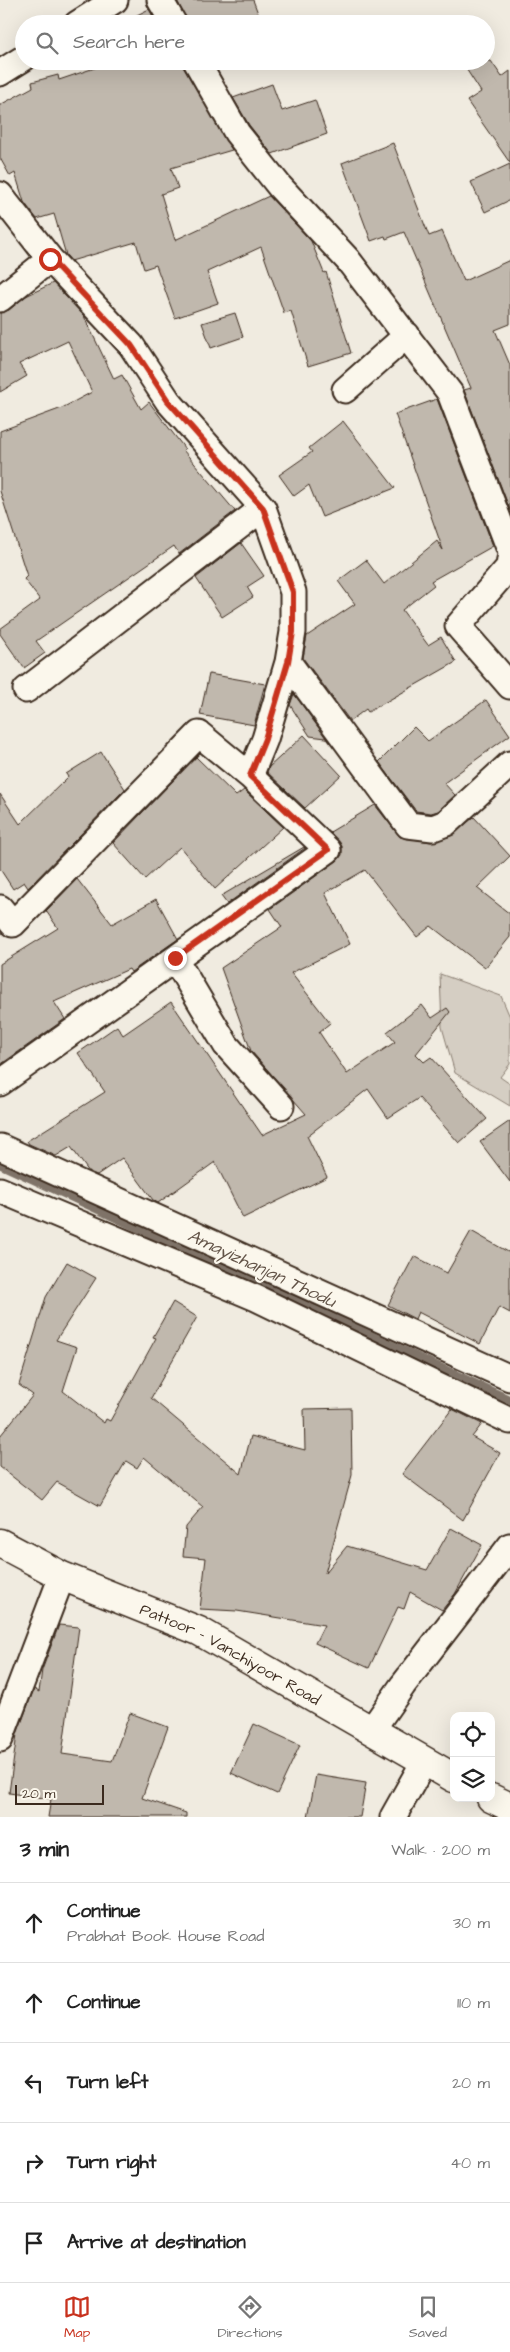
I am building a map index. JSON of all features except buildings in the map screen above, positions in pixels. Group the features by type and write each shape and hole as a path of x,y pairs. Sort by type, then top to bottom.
{"main road":[{"name":"Pattoor - Vanchiyoor Road","path":"0,1543 62,1576 199,1631 450,1776"},
{"path":"495,1800 510,1807"}],"street":[{"path":"91,15 115,0"},
{"path":"160,0 169,15"},
{"path":"0,73 15,64"},
{"path":"201,70 237,133 280,186 348,260 450,393 510,550"},
{"path":"0,195 50,259 131,345 168,401 263,508 293,592 293,632 288,662 265,739 250,776"},
{"path":"0,299 50,259"},
{"path":"345,390 407,335"},
{"path":"26,690 263,508"},
{"path":"510,559 509,567 458,626 510,686"},
{"path":"288,662 408,825 433,828 446,823 510,764"},
{"path":"0,908 13,924 199,734 250,776 328,850 0,1082"},
{"path":"175,958 226,1045 281,1106"},
{"path":"0,1147 510,1378"},
{"path":"0,1190 256,1298 510,1421"},
{"path":"371,1731 510,1546"},
{"path":"0,1739 62,1576"},
{"path":"393,1817 424,1762"}],"shaded area":[{"path":"440,974 501,996 510,1017 510,1064 500,1077 510,1084 510,1106 455,1073 442,1027"}],"waterway":[{"name":"Amayizhanjan Thodu","path":"0,1164 510,1400"}],"route":[{"path":"50,259 131,345 168,401 263,508 293,592 293,632 288,662 265,739 250,776 328,850 175,958"}]}
